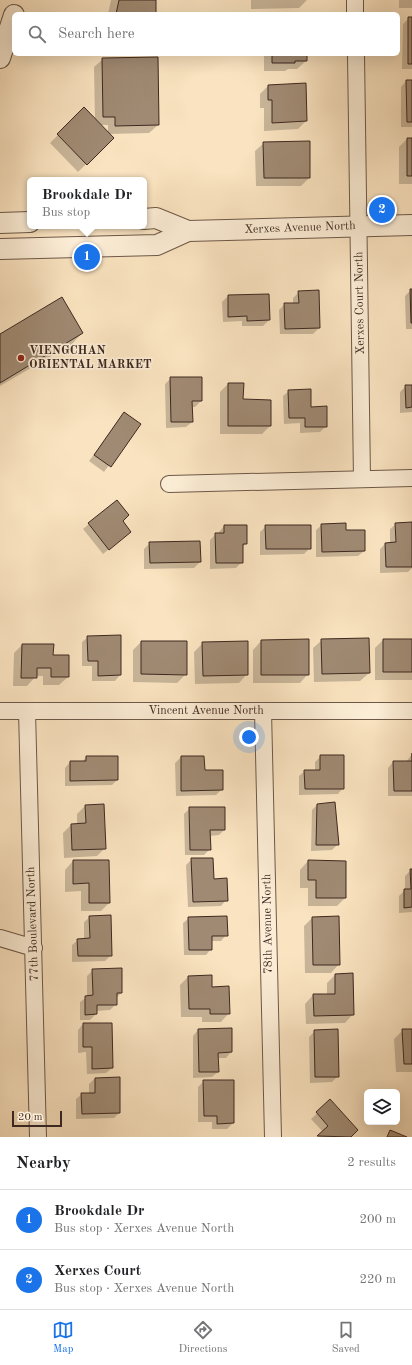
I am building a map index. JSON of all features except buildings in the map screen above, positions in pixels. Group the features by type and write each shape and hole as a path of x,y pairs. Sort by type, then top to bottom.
{"street":[{"path":"15,12 19,0"},
{"path":"355,0 355,12"},
{"path":"0,58 12,20"},
{"name":"Xerxes Court North","path":"356,56 362,479"},
{"name":"Xerxes Avenue North","path":"147,218 156,218 188,231"},
{"path":"0,223 27,222"},
{"name":"Xerxes Avenue North","path":"0,249 157,245 188,231 412,225"},
{"path":"169,484 412,478"},
{"name":"Vincent Avenue North","path":"0,711 412,711"},
{"name":"77th Boulevard North","path":"27,711 38,1137"},
{"name":"78th Avenue North","path":"263,711 273,1137"},
{"path":"0,938 34,948"}],"place":[{"name":"Xerxes Court","path":"382,210"},
{"name":"Brookdale Dr","path":"87,257"},
{"name":"VIENGCHAN ORIENTAL MARKET","path":"21,358"}]}
